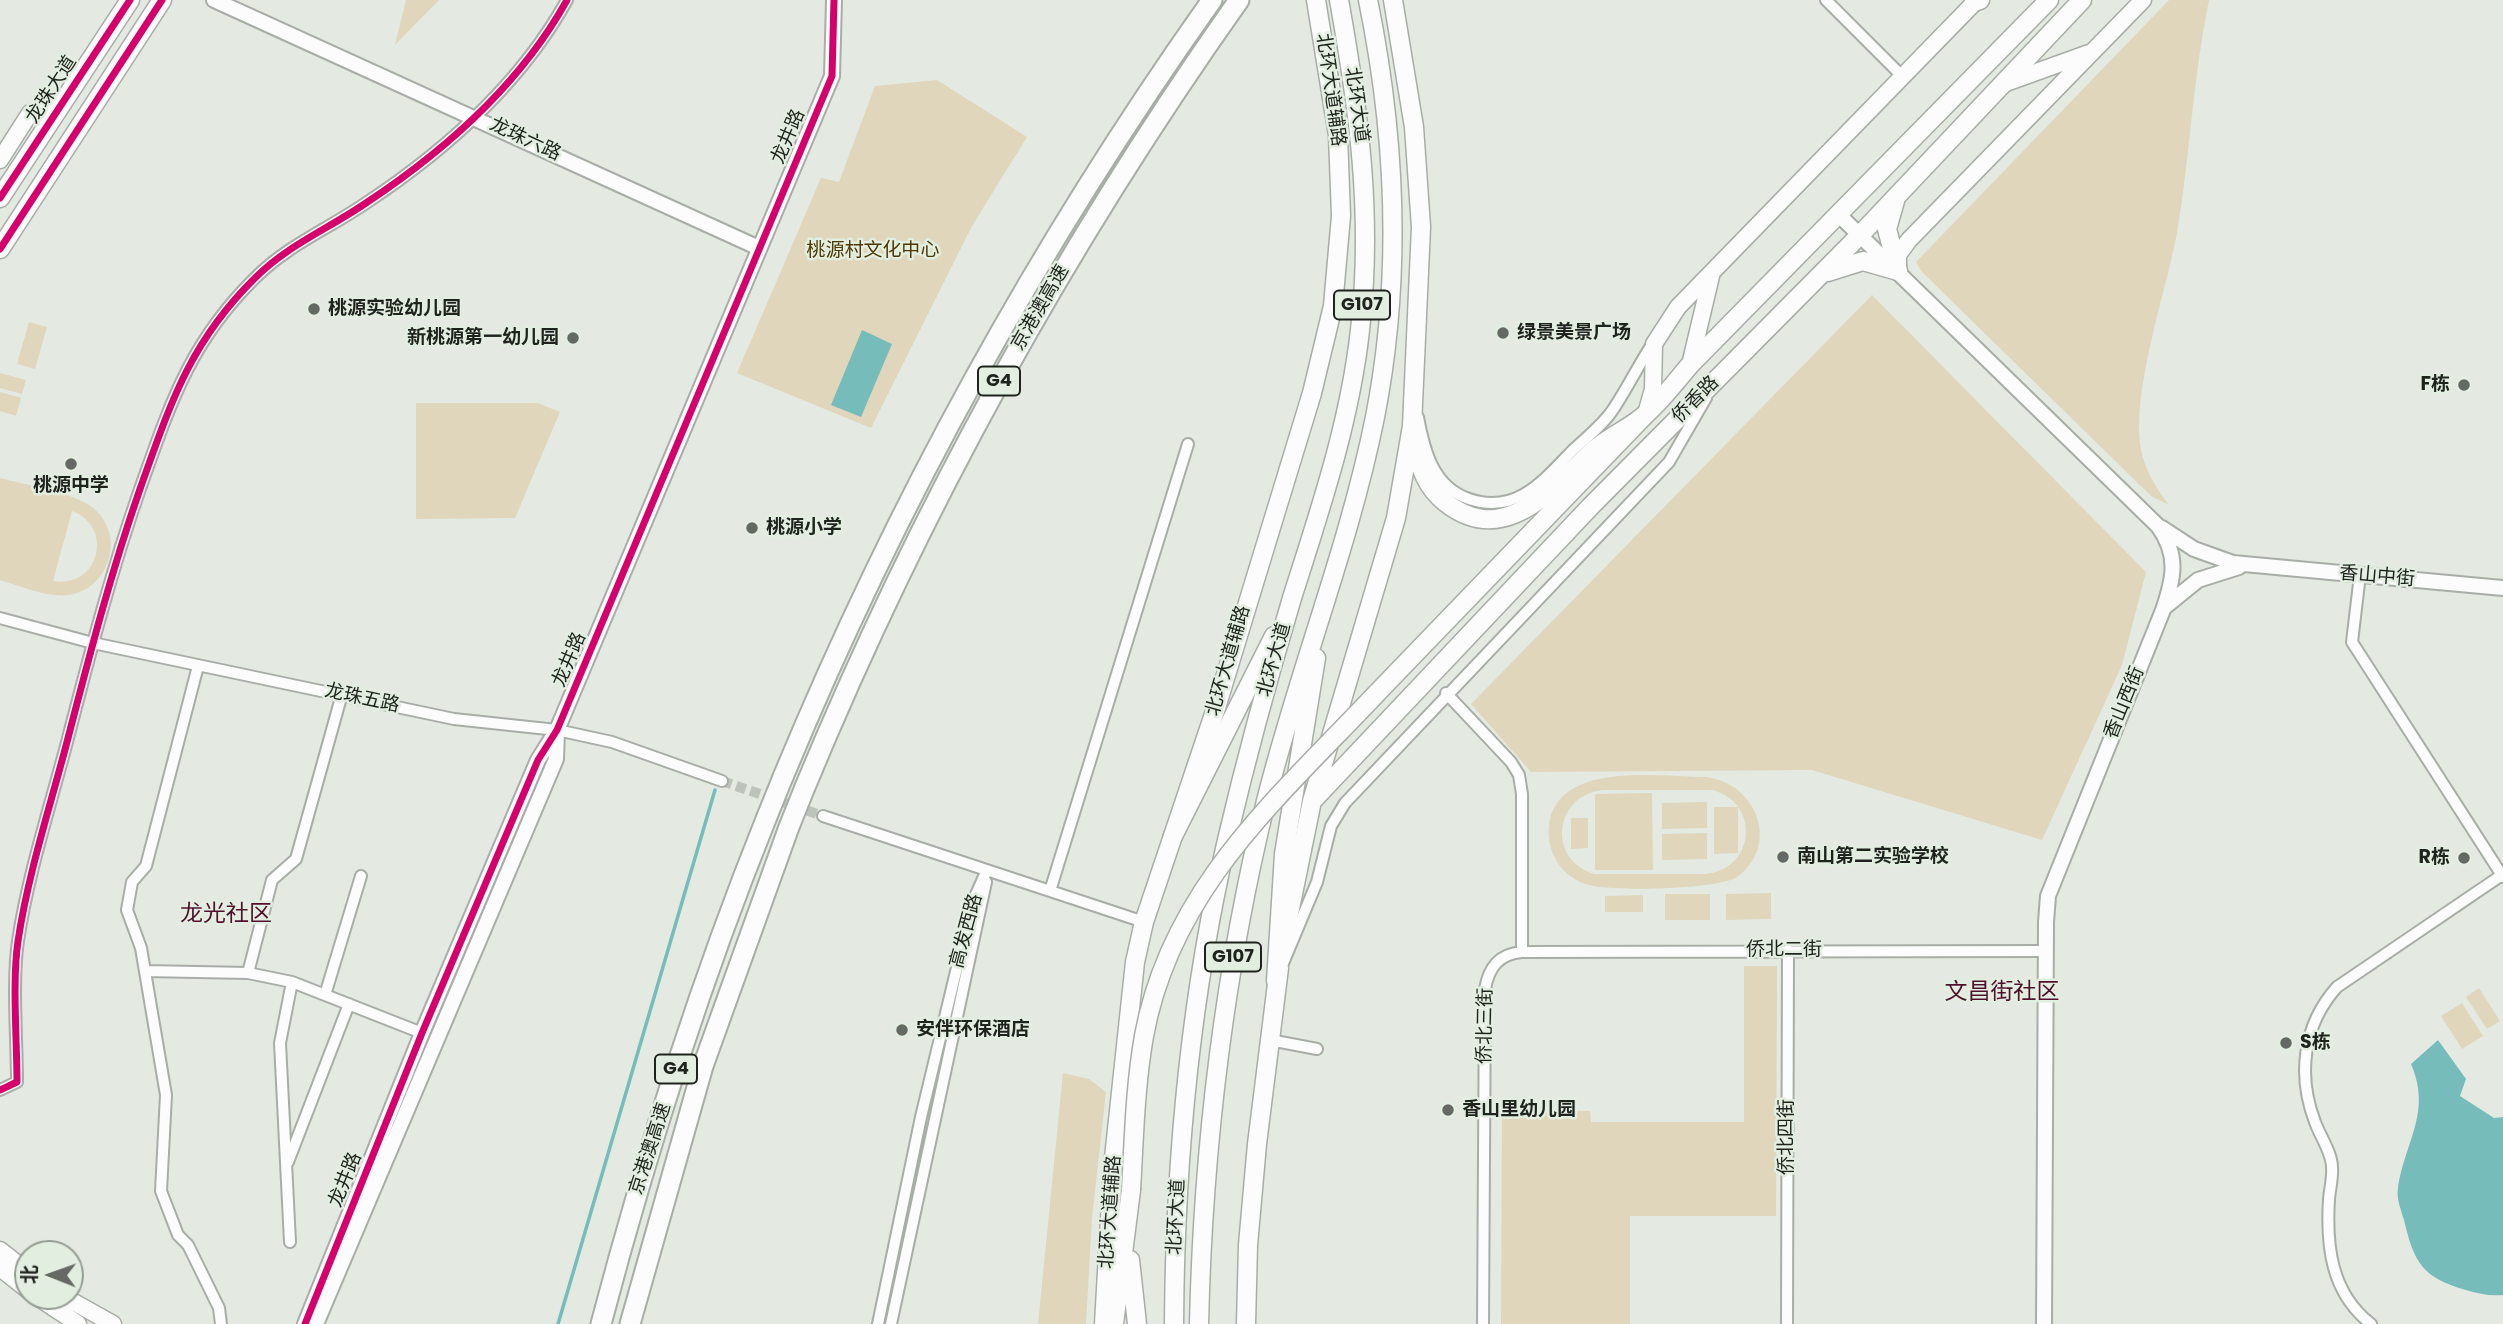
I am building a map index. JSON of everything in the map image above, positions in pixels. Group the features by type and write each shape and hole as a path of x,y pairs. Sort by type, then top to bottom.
{"highway":[{"name":"京港澳高速","path":"601,1324 630,1215 687,1037 766,819 853,618 970,388 1071,213 1212,0"},
{"name":"京港澳高速","path":"630,1324 703,1066 789,827 891,592 992,394 1091,222 1239,0"}],"main road":[{"path":"110,31 120,0"},
{"name":"龙珠大道","path":"0,198 130,0"},
{"path":"0,249 162,0"},
{"name":"北环大道辅路","path":"1104,1324 1122,1073 1135,962 1144,922 1215,711 1312,393 1333,306 1341,227 1339,146 1333,90 1316,0"},
{"path":"1328,0 1352,72"},
{"name":"北环大道","path":"1174,1324 1183,1121 1198,984 1228,837 1291,602 1337,454 1350,400 1360,329 1365,253 1363,155 1339,0"},
{"name":"北环大道","path":"1199,1324 1210,1118 1234,953 1268,796 1375,418 1391,293 1392,200 1389,137 1368,0"},
{"path":"1393,0 1414,127 1421,227 1415,395 1416,449 1430,487 1451,507 1480,517 1510,516 1536,505 1594,450 1646,414"},
{"name":"侨香路","path":"1646,414 1690,365 2049,0"},
{"name":"侨香路","path":"1312,801 1590,507 1860,235 2082,0"},
{"path":"1898,271 1901,248 2143,0"},
{"path":"1114,1324 1131,1190 1145,1034 1159,980 1188,911 1233,846 1646,414 1653,388 1656,337 1712,270 1977,1"},
{"path":"2003,84 2094,52"},
{"name":"龙珠大道","path":"0,160 30,113 62,102"},
{"path":"1920,132 1939,150"},
{"path":"1898,271 1887,229 1899,192"},
{"path":"1815,279 1846,264 1863,261 1898,271"},
{"path":"1690,365 1712,270"},
{"path":"1276,981 1312,801 1396,518 1409,453 1415,395"},
{"path":"1246,1324 1248,1245 1276,981 1284,854 1325,599"},
{"path":"1173,836 1291,602"},
{"path":"1131,1190 1130,1265 1137,1324"},
{"path":"0,1250 14,1261"},
{"path":"0,1268 14,1279"},
{"path":"84,1308 113,1324"},
{"path":"57,1310 78,1324"}],"street":[{"name":"龙珠六路","path":"214,0 759,248"},
{"path":"0,1090 17,1082 17,943 93,643 130,519 175,390 210,330 240,293 295,244 365,204 475,117 526,63 567,0"},
{"name":"龙井路","path":"305,1324 422,1033 538,760 557,730 832,76 834,0"},
{"path":"1826,0 1903,77"},
{"name":"香山西街","path":"1839,215 2158,526 2169,543 2174,563 2163,610 2051,883 2047,908 2046,951 2044,1324"},
{"path":"1415,395 1427,456 1442,481 1451,491 1475,501 1508,502 1541,485 1609,415 1656,337"},
{"path":"1276,981 1317,882 1338,814 1446,693 1668,463 1716,380"},
{"path":"1050,891 1188,444"},
{"name":"香山中街","path":"2158,526 2208,555 2250,565 2503,588"},
{"name":"香山中街","path":"2163,610 2176,596 2198,580 2229,568 2250,565"},
{"path":"2360,575 2352,642 2502,876 2337,987 2324,1001 2307,1046 2304,1073 2307,1098 2333,1165 2327,1228 2329,1256 2344,1295 2357,1313 2371,1324"},
{"name":"龙珠五路","path":"0,618 93,643 454,719 557,730 612,742 722,781"},
{"path":"198,666 146,866 132,882 127,910 141,948 166,1095 161,1191 177,1235 188,1245 219,1308 221,1324"},
{"path":"1446,693 1511,762 1519,775 1522,794 1522,952"},
{"path":"248,973 272,880 296,859 342,694"},
{"name":"龙井路","path":"316,1324 556,758 557,730"},
{"path":"823,816 1144,922"},
{"name":"高发西路","path":"878,1324 920,1117 973,901 987,870"},
{"name":"高发西路","path":"891,1324 933,1116 983,904 987,870"},
{"path":"325,995 361,876"},
{"name":"侨北四街","path":"1787,1324 1788,950"},
{"name":"侨北二街","path":"1522,952 2046,951"},
{"name":"侨北三街","path":"1483,1324 1485,989 1493,966 1506,955 1522,952"},
{"path":"145,971 248,973 292,982 422,1033"},
{"path":"290,1242 280,1043 292,982"},
{"path":"286,1166 349,1004"},
{"path":"1270,1040 1317,1049"}],"green space":[{"path":"406,0 439,0 395,45"},
{"path":"2169,0 2209,0 2177,233 2151,342 2141,400 2139,426 2145,465 2169,505 2151,496 1921,271 1916,262"},
{"name":"桃源村文化中心","path":"937,80 1027,137 972,226 871,428 737,373 821,178 839,182 875,86"},
{"path":"1872,295 2146,572 2122,665 2042,840 1812,770 1531,772 1471,704"},
{"path":"29,322 47,327 35,369 17,364"},
{"path":"0,373 26,380 22,394 0,388"},
{"path":"0,392 21,398 16,416 0,411"},
{"path":"416,403 538,403 560,412 515,518 416,519"},
{"path":"0,478 74,498 93,508 103,519 111,545 109,559 95,583 83,591 69,595 52,595 0,580","holes":["72,511 85,519 94,530 97,542 91,567 81,576 69,581 53,581"]},
{"path":"1618,776 1705,777 1723,781 1737,790 1749,802 1757,817 1760,832 1758,848 1751,864 1737,877 1708,885 1686,887 1597,887 1580,882 1559,865 1550,846 1551,815 1561,798 1576,787","holes":["1603,790 1713,790 1728,797 1739,808 1745,821 1746,835 1735,861 1722,870 1706,874 1595,874 1580,867 1569,856 1563,843 1562,829 1566,815 1574,803 1586,795"]},
{"path":"1652,793 1653,870 1595,870 1595,794"},
{"path":"1707,802 1707,828 1662,829 1662,803"},
{"path":"1714,807 1738,807 1738,853 1714,854"},
{"path":"1571,818 1588,818 1588,848 1571,849"},
{"path":"1707,833 1707,859 1662,860 1662,834"},
{"path":"1771,893 1771,919 1726,920 1726,894"},
{"path":"1665,894 1710,894 1710,920 1665,920"},
{"path":"1643,895 1643,912 1605,912 1605,896"},
{"path":"1744,966 1777,966 1776,1216 1630,1216 1630,1324 1501,1324 1502,1110 1590,1111 1591,1122 1744,1122"},
{"path":"2479,988 2500,1021 2487,1029 2466,997"},
{"path":"2462,1003 2483,1036 2462,1049 2441,1016"},
{"path":"1063,1073 1089,1079 1106,1092 1092,1218 1086,1324 1038,1324"}],"water":[{"path":"862,330 892,344 861,417 831,405"},
{"path":"2438,1040 2466,1079 2460,1096 2494,1118 2503,1117 2503,1295 2471,1291 2451,1285 2430,1274 2412,1247 2399,1204 2401,1171 2418,1112 2417,1081 2411,1064"}],"waterway":[{"path":"558,1324 715,790"}],"tunnel":[{"path":"722,781 823,816"}],"cycle path":[{"path":"0,198 130,0"},
{"path":"0,249 162,0"},
{"path":"0,1090 17,1082 16,957 33,866 119,552 161,430 184,376 213,327 255,278 295,247 396,183 479,114 527,60 567,0"},
{"path":"305,1324 422,1033 538,760 557,730 832,76 834,0"}],"place":[{"name":"桃源实验幼儿园","path":"314,309"},
{"name":"绿景美景广场","path":"1503,333"},
{"name":"新桃源第一幼儿园","path":"573,338"},
{"name":"F栋","path":"2464,385"},
{"name":"桃源中学","path":"71,464"},
{"name":"桃源小学","path":"752,528"},
{"name":"南山第二实验学校","path":"1783,857"},
{"name":"R栋","path":"2464,858"},
{"name":"安伴环保酒店","path":"902,1030"},
{"name":"S栋","path":"2286,1043"},
{"name":"香山里幼儿园","path":"1448,1110"}],"district":[{"name":"龙光社区","path":"226,915"},
{"name":"文昌街社区","path":"2002,993"}]}
